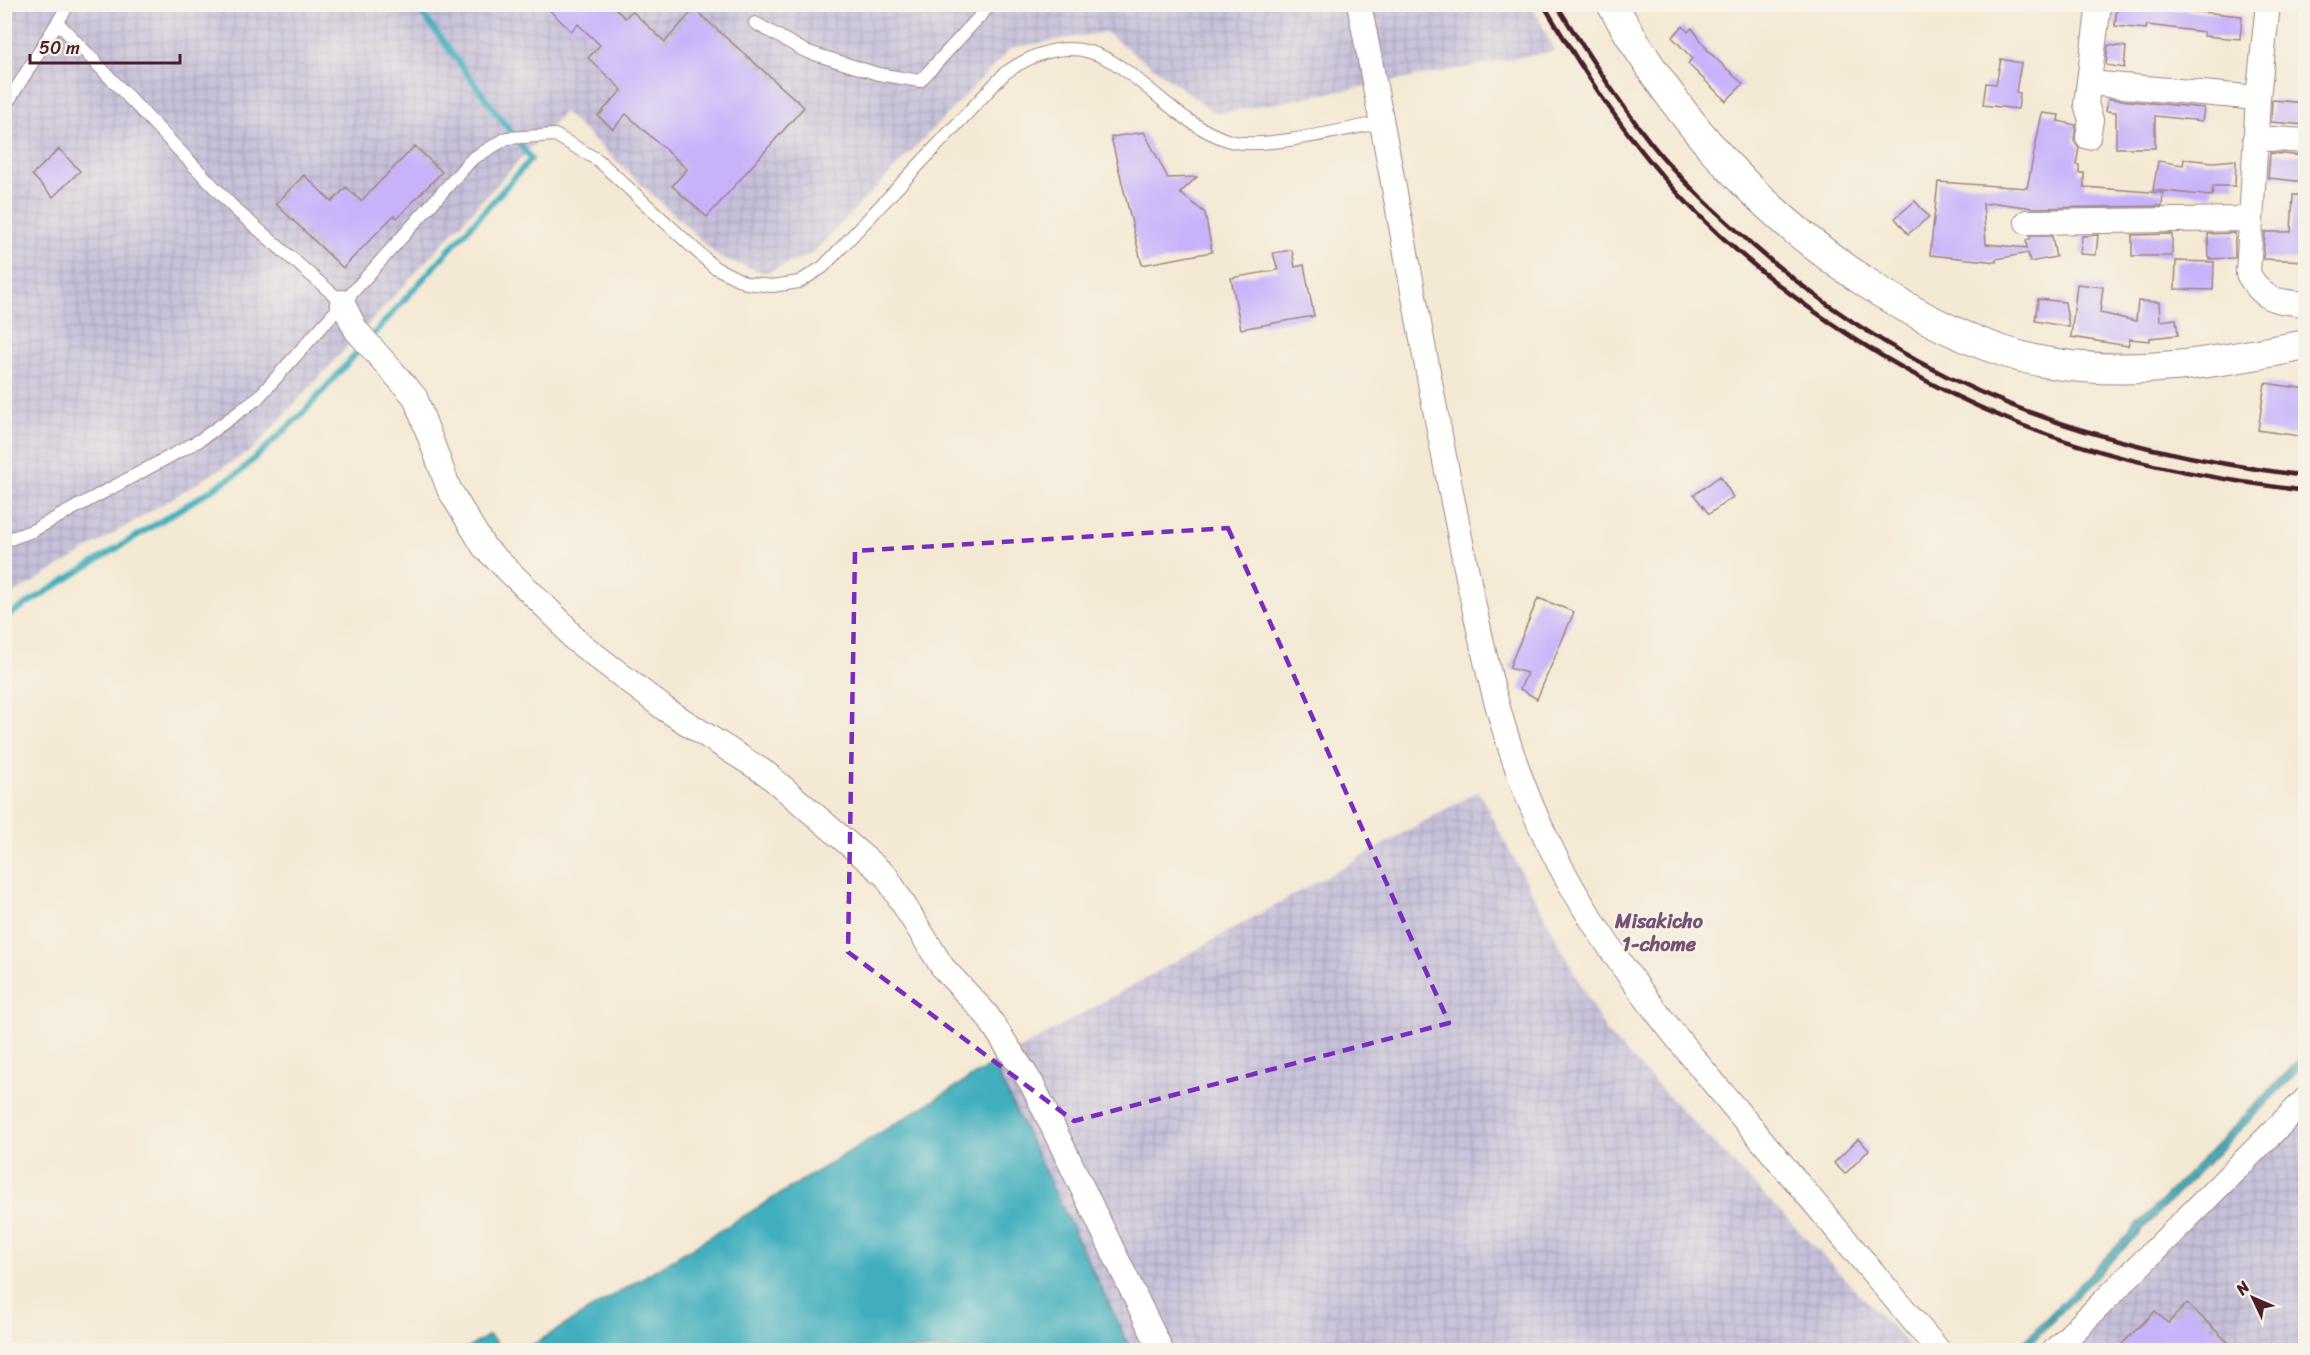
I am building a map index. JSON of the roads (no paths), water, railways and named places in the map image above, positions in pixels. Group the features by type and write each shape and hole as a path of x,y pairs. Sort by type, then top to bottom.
{"street":[{"path":"1359,4 1383,123 1423,351 1484,659 1498,714 1518,774 1545,835 1587,915 1637,987 1938,1350"},
{"path":"1612,4 1669,96 1745,186 1788,227 1861,279 1925,319 1981,343 2044,362 2110,368 2159,369 2306,345"},
{"path":"2088,137 2091,120 2086,104 2099,4"},
{"path":"2268,4 2255,138 2249,219 2248,274 2255,287 2274,301 2306,304"},
{"path":"2090,83 2258,98"},
{"path":"2255,138 2306,141"},
{"path":"2027,222 2249,219"},
{"path":"342,303 356,330 415,398 449,489 484,547 561,622 574,639 665,709 767,774 886,876 943,968 986,1014 1032,1084 1161,1350"},
{"path":"2055,1350 2306,1099"}],"lane":[{"path":"4,108 69,4"},
{"path":"755,23 805,51 878,74 920,81 991,4"},
{"path":"58,23 236,210 342,303"},
{"path":"4,541 32,531 200,440 257,399 472,159 507,138 555,135 598,160 714,267 746,283 772,286 799,282 823,267 1005,73 1025,59 1052,49 1079,48 1104,54 1207,132 1232,142 1254,145 1383,123"}],"water":[{"path":"2305,1054 2305,1064 2024,1350 2015,1350"},
{"path":"993,1064 1131,1350 524,1350"},
{"path":"489,1335 503,1350 465,1350"}],"waterway":[{"path":"370,338 531,159 415,4"},
{"path":"4,618 240,472 303,413 363,346"}],"railway":[{"path":"1543,4 1614,115 1677,192 1761,271 1856,340 1906,370 1957,396 2043,433 2116,456 2154,465 2230,480 2306,491"},
{"path":"1556,4 1637,125 1687,184 1755,247 1817,297 1880,340 1945,376 2012,405 2081,430 2152,449 2227,464 2306,476"}],"district":[{"name":"Misakicho 1-chome","path":"1659,932"}]}
